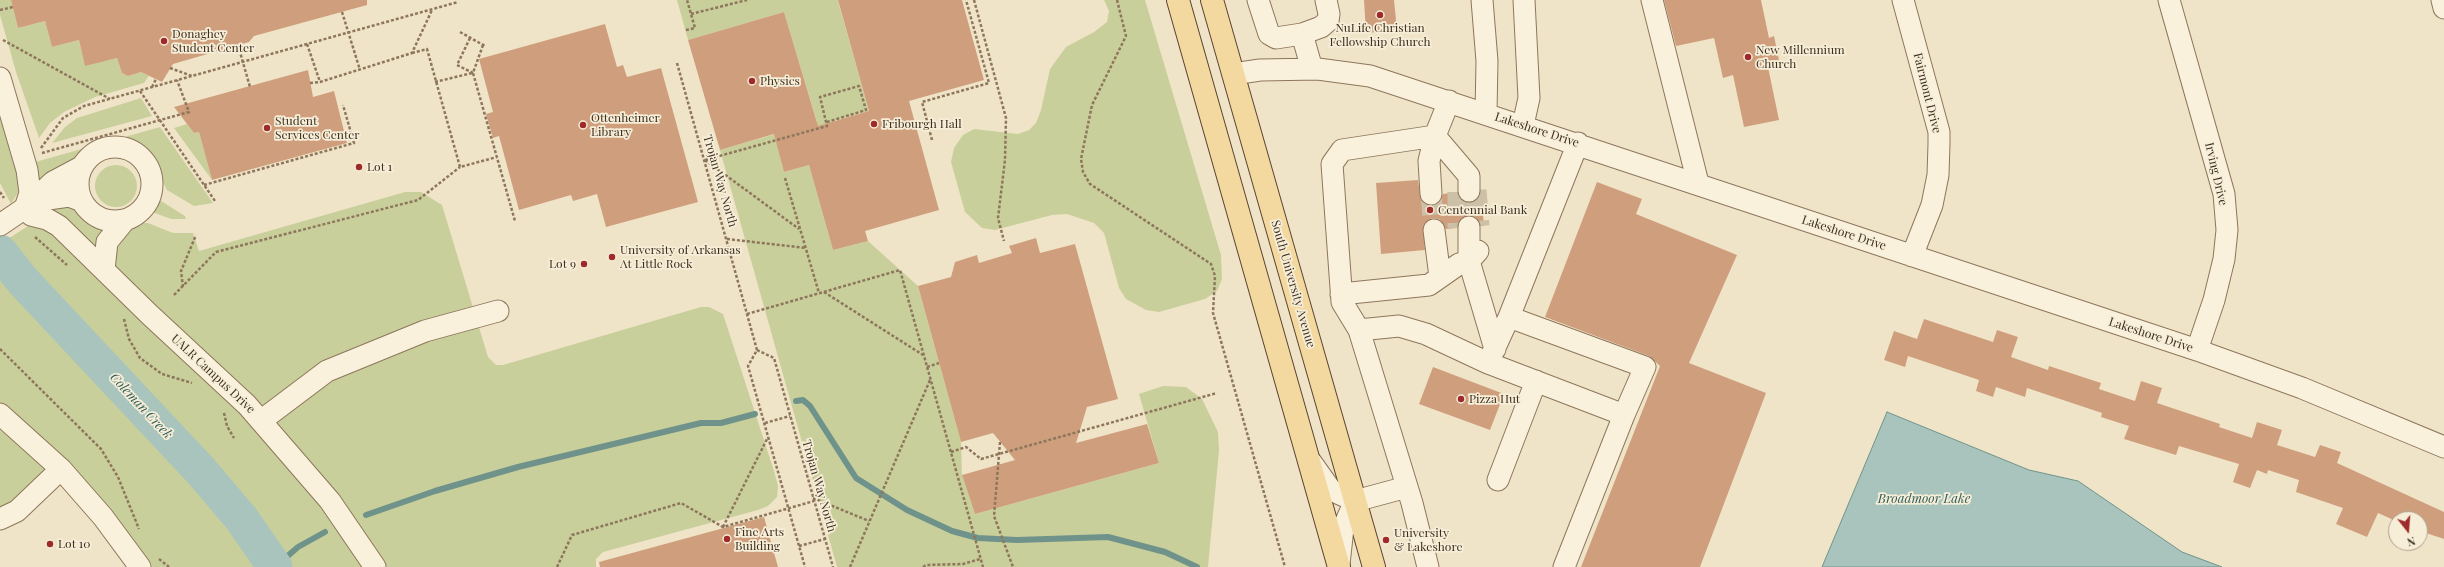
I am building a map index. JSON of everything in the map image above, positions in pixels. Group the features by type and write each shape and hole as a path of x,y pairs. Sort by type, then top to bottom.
{"main road":[{"path":"1178,0 1339,567"},
{"name":"South University Avenue","path":"1212,0 1374,567"}],"street":[{"path":"1258,0 1269,34 1276,38 1302,34 1321,27 1328,21 1330,14 1326,0"},
{"path":"1482,0 1487,61 1486,113"},
{"path":"1523,125 1529,98 1524,0"},
{"path":"1652,0 1698,183"},
{"name":"Fairmont Drive","path":"1902,0 1939,132 1940,144 1938,175 1932,205 1912,256"},
{"name":"Irving Drive","path":"2169,0 2224,194 2227,230 2224,259 2214,300 2197,350"},
{"path":"2442,0 2444,8"},
{"path":"1302,34 1312,69"},
{"name":"Lakeshore Drive","path":"1233,74 1260,70 1312,69 1340,70 1370,76 1578,143 1912,256 2197,350 2302,388 2444,446"},
{"path":"0,78 27,170 30,193 25,208"},
{"path":"1435,136 1455,160 1458,190 1429,161 1435,136 1448,101"},
{"path":"1428,567 1407,486 1359,330 1342,302 1332,164 1342,150 1435,136"},
{"path":"1492,356 1510,317 1578,143"},
{"path":"114,147 125,149 136,154 144,162 150,173 152,184 150,196 144,206 135,215 124,220 112,221 100,218 90,211 82,202 78,190 78,177 83,166 91,156 101,150 114,147"},
{"path":"0,225 25,208 53,182 83,166"},
{"path":"25,208 48,198 69,196 82,202"},
{"name":"UALR Campus Drive","path":"25,208 31,214 47,219 59,226 262,420 330,501 374,567"},
{"path":"104,270 107,242 124,220"},
{"path":"1455,268 1457,228 1455,268 1492,356"},
{"path":"1342,294 1429,285 1455,268"},
{"path":"262,420 327,371 425,331 498,311"},
{"path":"1510,317 1645,367 1624,415 1564,567"},
{"path":"1359,330 1399,326 1426,334 1492,356 1536,381 1624,415"},
{"path":"1498,480 1536,381"},
{"path":"0,414 61,468 103,517 146,561"},
{"path":"1307,455 1331,490 1355,501 1407,486"},
{"path":"0,519 17,511 61,468"},
{"path":"1339,567 1343,528 1355,501"}],"path":[{"path":"177,80 189,112 36,154 62,118 84,106 151,88 177,80 307,44 349,33 458,2 455,0"},
{"path":"686,30 695,28 687,0"},
{"path":"691,14 747,0"},
{"path":"932,140 922,102 989,83 966,0"},
{"path":"974,0 1006,118 1005,160 998,218 1004,240"},
{"path":"1116,0 1126,36 1092,105 1081,159 1083,172 1090,184 1211,264 1215,276 1213,313 1285,567"},
{"path":"0,10 13,7"},
{"path":"412,53 433,9"},
{"path":"342,12 360,70"},
{"path":"460,32 484,46 473,73 515,221"},
{"path":"470,38 457,65 473,73"},
{"path":"3,40 111,99"},
{"path":"307,44 320,82"},
{"path":"238,45 250,86"},
{"path":"310,83 320,82 427,49 460,167"},
{"name":"Trojan Way North","path":"677,63 757,350 774,358 833,567"},
{"path":"170,68 193,76"},
{"path":"435,82 473,73"},
{"path":"151,88 156,79"},
{"path":"705,160 828,126 820,97 859,86 866,110 827,122"},
{"path":"140,91 215,201"},
{"path":"204,185 354,143 343,105"},
{"path":"174,295 216,252 418,200 460,167 497,157"},
{"path":"705,160 800,230"},
{"path":"785,178 819,293"},
{"path":"30,233 70,266"},
{"path":"183,286 181,271 196,235"},
{"path":"727,239 806,248"},
{"path":"747,314 900,270 982,567"},
{"path":"824,291 924,355"},
{"path":"121,312 129,339 140,358 162,374 192,383 198,388"},
{"path":"0,349 101,449 118,477 140,533"},
{"path":"757,350 748,366 805,567"},
{"path":"927,367 939,363"},
{"path":"850,567 930,380"},
{"path":"951,452 966,448 981,459 1217,392"},
{"path":"220,409 226,415 227,426 234,438"},
{"path":"765,423 790,416"},
{"path":"723,527 768,437"},
{"path":"1000,442 994,516 1013,567"},
{"path":"557,567 572,535 681,503 723,527 789,509 814,500 869,521"},
{"path":"799,546 825,539"},
{"path":"923,567 926,565 963,564 980,558"},
{"path":"146,561 169,567"},
{"path":"800,567 803,562"}],"green space":[{"path":"0,0 11,0 18,28 45,21 52,47 79,40 85,65 117,58 122,73 128,76 141,72 149,76 144,83 95,97 64,112 50,123 39,138 16,72 0,15"},
{"path":"677,0 843,0 838,1 869,111 833,121 780,156 784,172 809,165 833,250 868,241 918,286 961,442 962,475 975,514 1159,463 1139,394 1163,386 1186,387 1202,399 1218,432 1219,451 1208,567 837,567 720,150 817,122 784,12 688,40"},
{"path":"1104,0 1145,0 1221,255 1222,279 1217,291 1205,299 1159,312 1146,310 1126,299 1119,288 1104,233 1094,223 1067,214 1052,215 995,230 982,228 965,212 951,162 954,148 963,135 974,129 1018,134 1029,130 1036,123 1041,110 1050,69 1066,47 1094,32 1107,22 1109,11"},
{"path":"141,98 152,116 52,143 65,127 77,118"},
{"path":"0,110 22,173 20,189 11,204 0,183"},
{"path":"187,124 194,133 199,132 212,180 174,128"},
{"path":"160,127 213,203 194,206 167,190 146,152 136,144 121,138"},
{"path":"85,148 79,157 41,185 32,163"},
{"path":"112,165 120,165 128,168 134,174 137,186 134,198 128,204 120,207 112,207 104,204 98,198 95,190 95,182 98,174 104,168"},
{"path":"405,192 421,192 442,205 488,357 496,365 503,365 701,307 709,307 723,314 774,471 778,486 777,497 768,506 758,510 603,552 596,559 596,567 144,567 11,413 0,403 0,244 31,224 39,224 110,256 126,227 139,223 148,223 173,233 193,233 199,251"},
{"path":"158,199 185,216 186,219 171,219 152,212 151,209"},
{"path":"53,202 79,209 105,227 98,251 44,207"},
{"path":"0,430 39,460 45,469 42,478 0,512"}],"water":[{"name":"Broadmoor Lake","path":"1887,412 2029,470 2078,481 2182,552 2222,567 1822,567"}],"building":[{"name":"Donaghey Student Center","path":"11,0 367,0 367,5 254,36 249,42 173,64 162,82 141,72 128,76 122,73 117,58 85,66 79,40 52,47 45,21 18,28"},
{"name":"Fribourgh Hall","path":"838,0 962,0 984,80 909,101 939,210 865,231 868,241 833,250 809,165 784,172 774,134 720,150 688,40 784,12 818,126 869,111"},
{"name":"NuLife Christian Fellowship Church","path":"1364,0 1394,0 1397,30 1366,33"},
{"name":"New Millennium Church","path":"1664,0 1761,0 1769,38 1774,36 1780,65 1768,67 1779,120 1744,127 1733,75 1723,78 1714,38 1676,46"},
{"name":"Ottenheimer Library","path":"605,24 617,67 623,65 627,77 661,68 698,202 606,227 597,194 573,201 571,195 519,210 499,136 493,138 486,114 493,112 479,59"},
{"name":"Student Services Center","path":"308,70 313,97 334,91 347,143 212,180 199,132 194,133 174,107"},
{"name":"Centennial Bank","path":"1418,180 1421,200 1431,206 1438,204 1443,194 1457,192 1463,201 1469,203 1475,201 1481,192 1484,226 1481,226 1475,217 1469,215 1459,221 1457,228 1446,229 1439,219 1432,218 1423,226 1425,250 1381,254 1376,183"},
{"path":"1597,182 1642,199 1636,214 1737,255 1689,363 1766,393 1700,567 1581,567 1660,366 1649,356 1545,317"},
{"path":"1036,238 1040,253 1075,244 1118,399 1087,407 1076,443 1147,424 1159,463 975,514 962,475 1015,460 993,433 961,442 918,286 951,277 955,262 977,255 979,263 1012,253 1009,246"},
{"path":"1924,319 1993,342 1997,330 2018,337 2011,357 2048,370 2049,366 2101,383 2099,389 2135,401 2141,381 2162,388 2157,403 2220,424 2219,427 2252,438 2257,422 2282,430 2277,445 2315,457 2320,445 2341,452 2337,463 2444,512 2444,539 2428,534 2428,511 2388,511 2388,517 2378,513 2367,537 2336,524 2343,508 2296,492 2299,480 2268,470 2267,474 2257,470 2250,488 2233,482 2239,464 2179,446 2176,455 2124,439 2129,426 2101,417 2102,413 2027,388 2025,397 1996,387 1993,397 1976,391 1979,380 1908,356 1905,367 1884,360 1894,331 1917,339"},
{"name":"Pizza Hut","path":"1433,367 1504,394 1490,430 1419,404"},
{"name":"Fine Arts Building","path":"764,517 778,567 600,567 599,562"}],"waterway":[{"name":"Coleman Creek","path":"0,252 22,280 201,471 241,518 275,567"},
{"path":"796,401 803,400 810,406 856,478 907,510 952,531 978,538 1017,540 1108,537 1165,552 1197,567"},
{"path":"366,515 435,491 518,467 701,423 721,423 755,414"},
{"path":"275,567 298,547 325,532"}],"tunnel":[{"path":"1476,190 1479,226"},
{"path":"1458,192 1458,228"},
{"path":"1431,194 1434,230"}],"place":[{"name":"NuLife Christian Fellowship Church","path":"1380,15"},
{"name":"Donaghey Student Center","path":"164,41"},
{"name":"New Millennium Church","path":"1748,57"},
{"name":"Physics","path":"752,81"},
{"name":"Fribourgh Hall","path":"874,124"},
{"name":"Ottenheimer Library","path":"583,125"},
{"name":"Student Services Center","path":"267,128"},
{"name":"Lot 1","path":"359,167"},
{"name":"Centennial Bank","path":"1430,210"},
{"name":"University of Arkansas At Little Rock","path":"612,257"},
{"name":"Lot 9","path":"584,264"},
{"name":"Pizza Hut","path":"1461,399"},
{"name":"Fine Arts Building","path":"727,539"},
{"name":"University & Lakeshore","path":"1386,540"},
{"name":"Lot 10","path":"50,544"}]}
